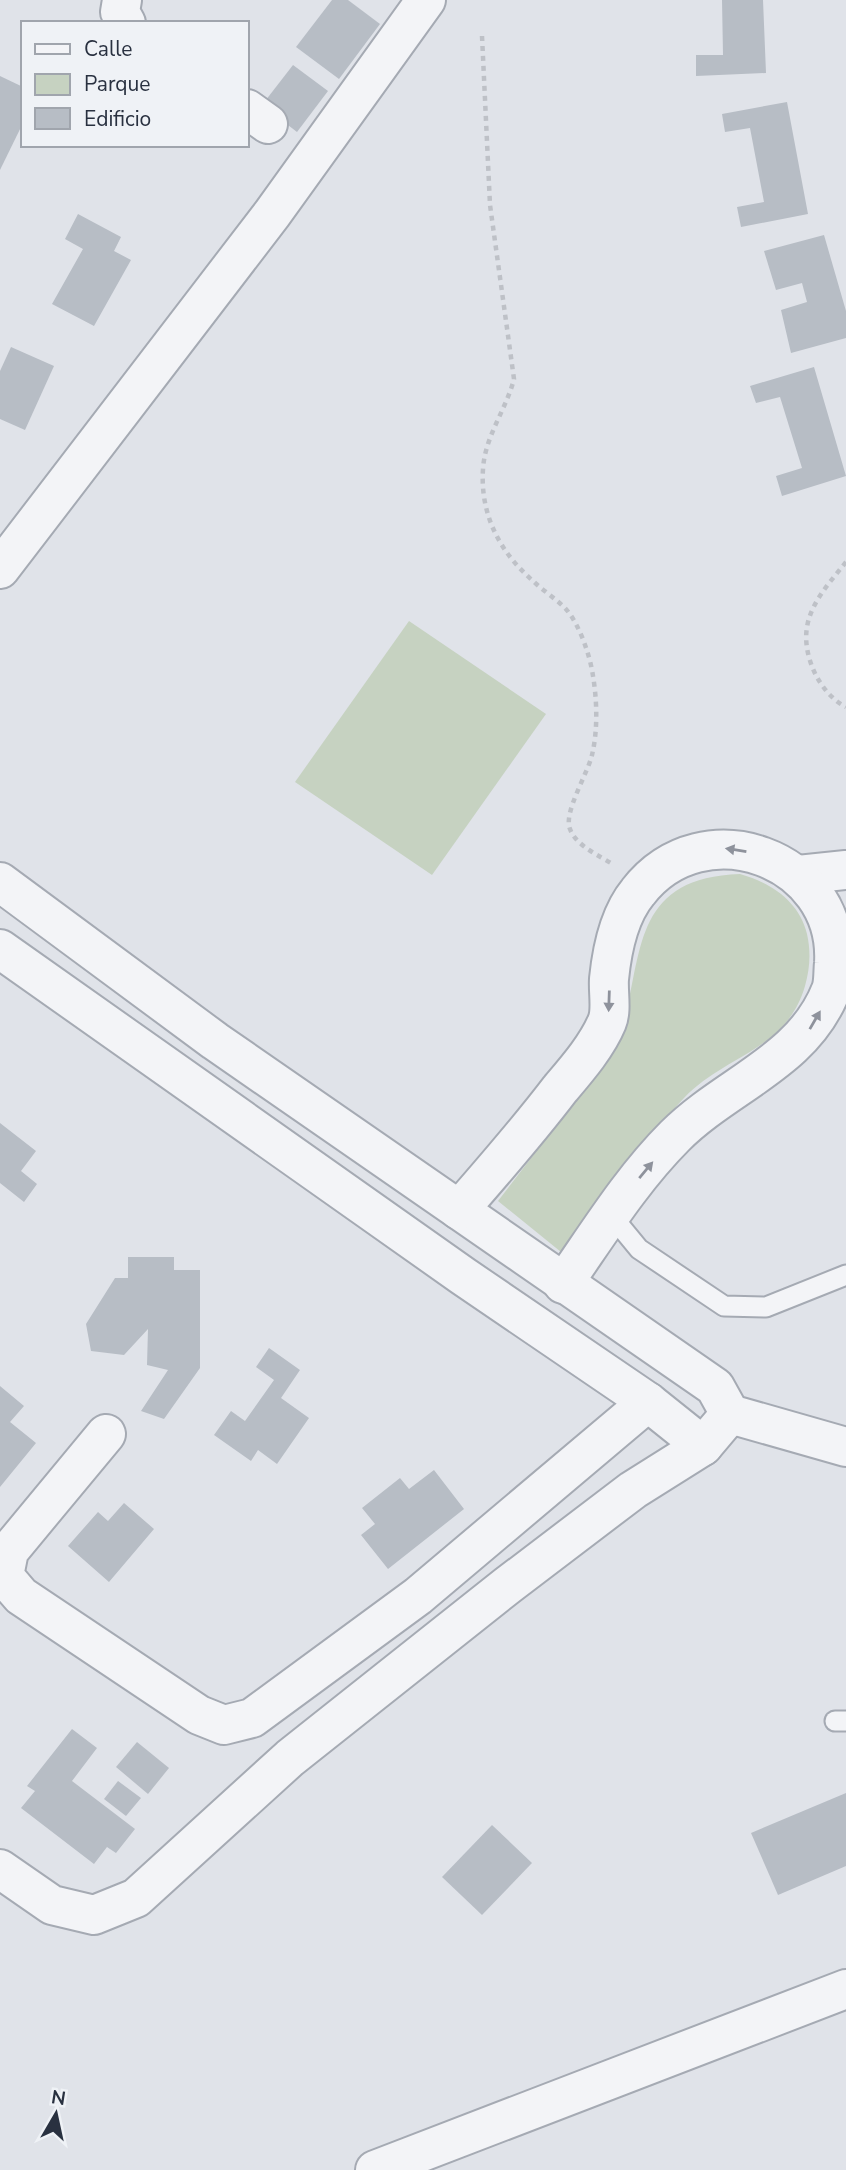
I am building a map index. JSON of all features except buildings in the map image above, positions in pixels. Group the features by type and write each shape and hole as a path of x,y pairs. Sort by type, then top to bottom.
{"street":[{"path":"122,0 120,12 125,21"},
{"path":"0,569 272,214 426,0"},
{"path":"458,1210 525,1136 585,1058 608,1020 609,977 617,930 638,891 671,862 714,847 757,853 798,875 820,902 841,938 832,987 812,1028 780,1059 706,1107 673,1137 611,1215 563,1284"},
{"path":"798,875 846,870"},
{"path":"0,883 215,1041 715,1387 730,1414 846,1447"},
{"path":"0,948 463,1276 649,1402 704,1446"},
{"path":"106,1434 9,1551 4,1576 21,1596 200,1715 223,1725 251,1718 418,1596 649,1402"},
{"path":"0,1869 52,1905 94,1915 136,1898 312,1741 633,1490 704,1446 730,1414"},
{"path":"375,2170 846,1989"}],"lane":[{"path":"611,1215 639,1248 724,1306 766,1307 846,1275"}],"path":[{"path":"482,36 490,205 514,379 510,394 489,438 483,468 484,502 491,528 507,555 566,609 583,640 593,673 596,711 593,753 569,812 568,826 574,838 617,867"},
{"path":"846,562 822,592 807,627 808,653 818,681 846,708"}],"green space":[{"path":"409,621 546,714 432,875 295,782"},
{"path":"740,874 773,888 798,912 803,922 808,941 809,966 796,1008 784,1025 769,1038 700,1083 684,1098 561,1252 498,1201 615,1049 625,1019 645,933 657,910 675,892 702,879"}]}
